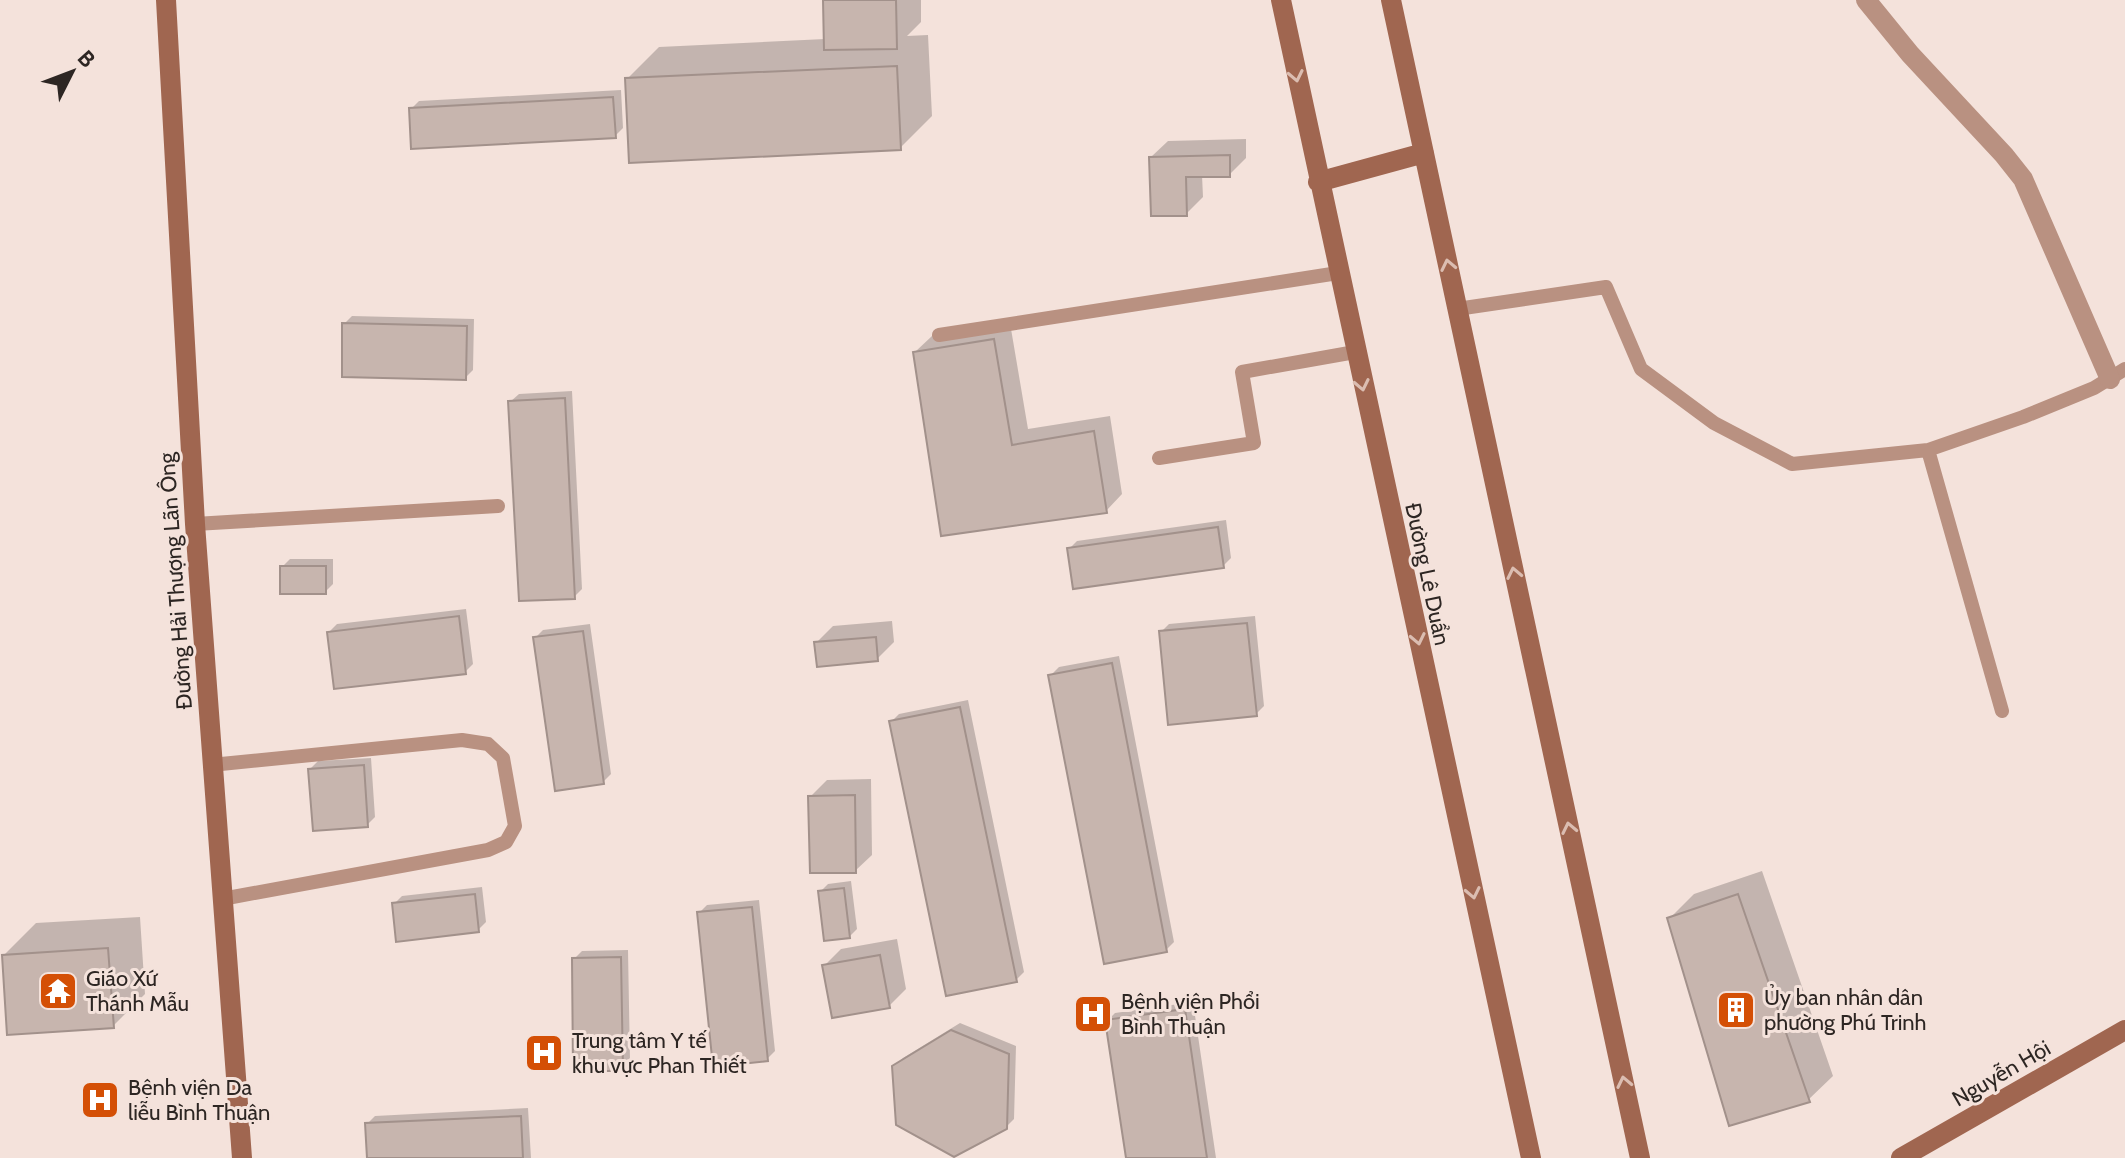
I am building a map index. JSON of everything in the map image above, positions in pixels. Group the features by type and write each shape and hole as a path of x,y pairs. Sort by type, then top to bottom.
{"main road":[{"name":"Đường Hải Thượng Lãn Ông","path":"166,0 195,524 242,1158"},
{"name":"Đường Lê Duẩn","path":"1281,0 1531,1158"},
{"path":"1391,0 1640,1158"},
{"path":"1318,182 1424,153"},
{"name":"Nguyễn Hội","path":"1901,1158 2125,1030"}],"street":[{"path":"1866,0 1910,54 2023,179 2117,374"}],"lane":[{"path":"939,335 1338,273"},
{"path":"1457,309 1606,287 1641,369 1714,423 1792,464 1928,450 2023,417 2094,388 2117,374"},
{"path":"1159,458 1254,443 1242,372 1355,352"},
{"path":"1928,450 2002,711"},
{"path":"195,524 498,506"},
{"path":"211,765 462,740 488,744 503,758 515,826 506,842 488,850 222,899"}],"building":[{"path":"823,0 896,0 897,49 824,50"},
{"path":"897,66 901,150 629,163 625,78"},
{"path":"613,97 616,138 411,149 409,108"},
{"path":"1230,155 1230,177 1186,177 1187,216 1151,216 1149,157"},
{"path":"342,323 467,326 466,380 342,377"},
{"path":"994,339 1012,445 1094,431 1107,513 941,536 913,352"},
{"path":"565,398 575,599 519,601 508,401"},
{"path":"1218,527 1224,568 1073,589 1067,548"},
{"path":"280,566 326,566 326,594 280,594"},
{"path":"459,616 466,674 334,689 327,632"},
{"path":"1247,623 1257,716 1168,725 1159,631"},
{"path":"583,631 604,784 555,791 533,637"},
{"path":"876,637 878,661 817,667 814,642"},
{"path":"1112,663 1167,952 1104,964 1048,675"},
{"path":"960,707 1017,982 946,996 889,721"},
{"path":"364,765 368,827 313,831 308,769"},
{"path":"855,795 856,873 810,873 808,796"},
{"path":"844,888 850,938 824,941 818,891"},
{"path":"475,894 479,932 396,942 392,903"},
{"name":"Ủy ban nhân dân phường Phú Trinh","path":"1738,894 1810,1102 1729,1126 1667,918"},
{"path":"752,907 768,1061 713,1067 697,912"},
{"name":"Giáo Xứ Thánh Mẫu","path":"108,948 114,1028 7,1035 2,955"},
{"path":"880,955 890,1008 832,1018 822,965"},
{"path":"621,957 623,1071 573,1071 572,958"},
{"path":"1185,1009 1207,1158 1126,1158 1105,1020"},
{"path":"951,1030 1009,1054 1007,1129 954,1157 896,1125 892,1066"},
{"path":"521,1116 523,1158 367,1158 365,1123"}],"place":[{"name":"Giáo Xứ Thánh Mẫu","path":"58,991"},
{"name":"Ủy ban nhân dân phường Phú Trinh","path":"1736,1010"},
{"name":"Bệnh viện Phổi Bình Thuận","path":"1093,1014"},
{"name":"Trung tâm Y tế khu vực Phan Thiết","path":"544,1053"},
{"name":"Bệnh viện Da liễu Bình Thuận","path":"100,1100"}]}
